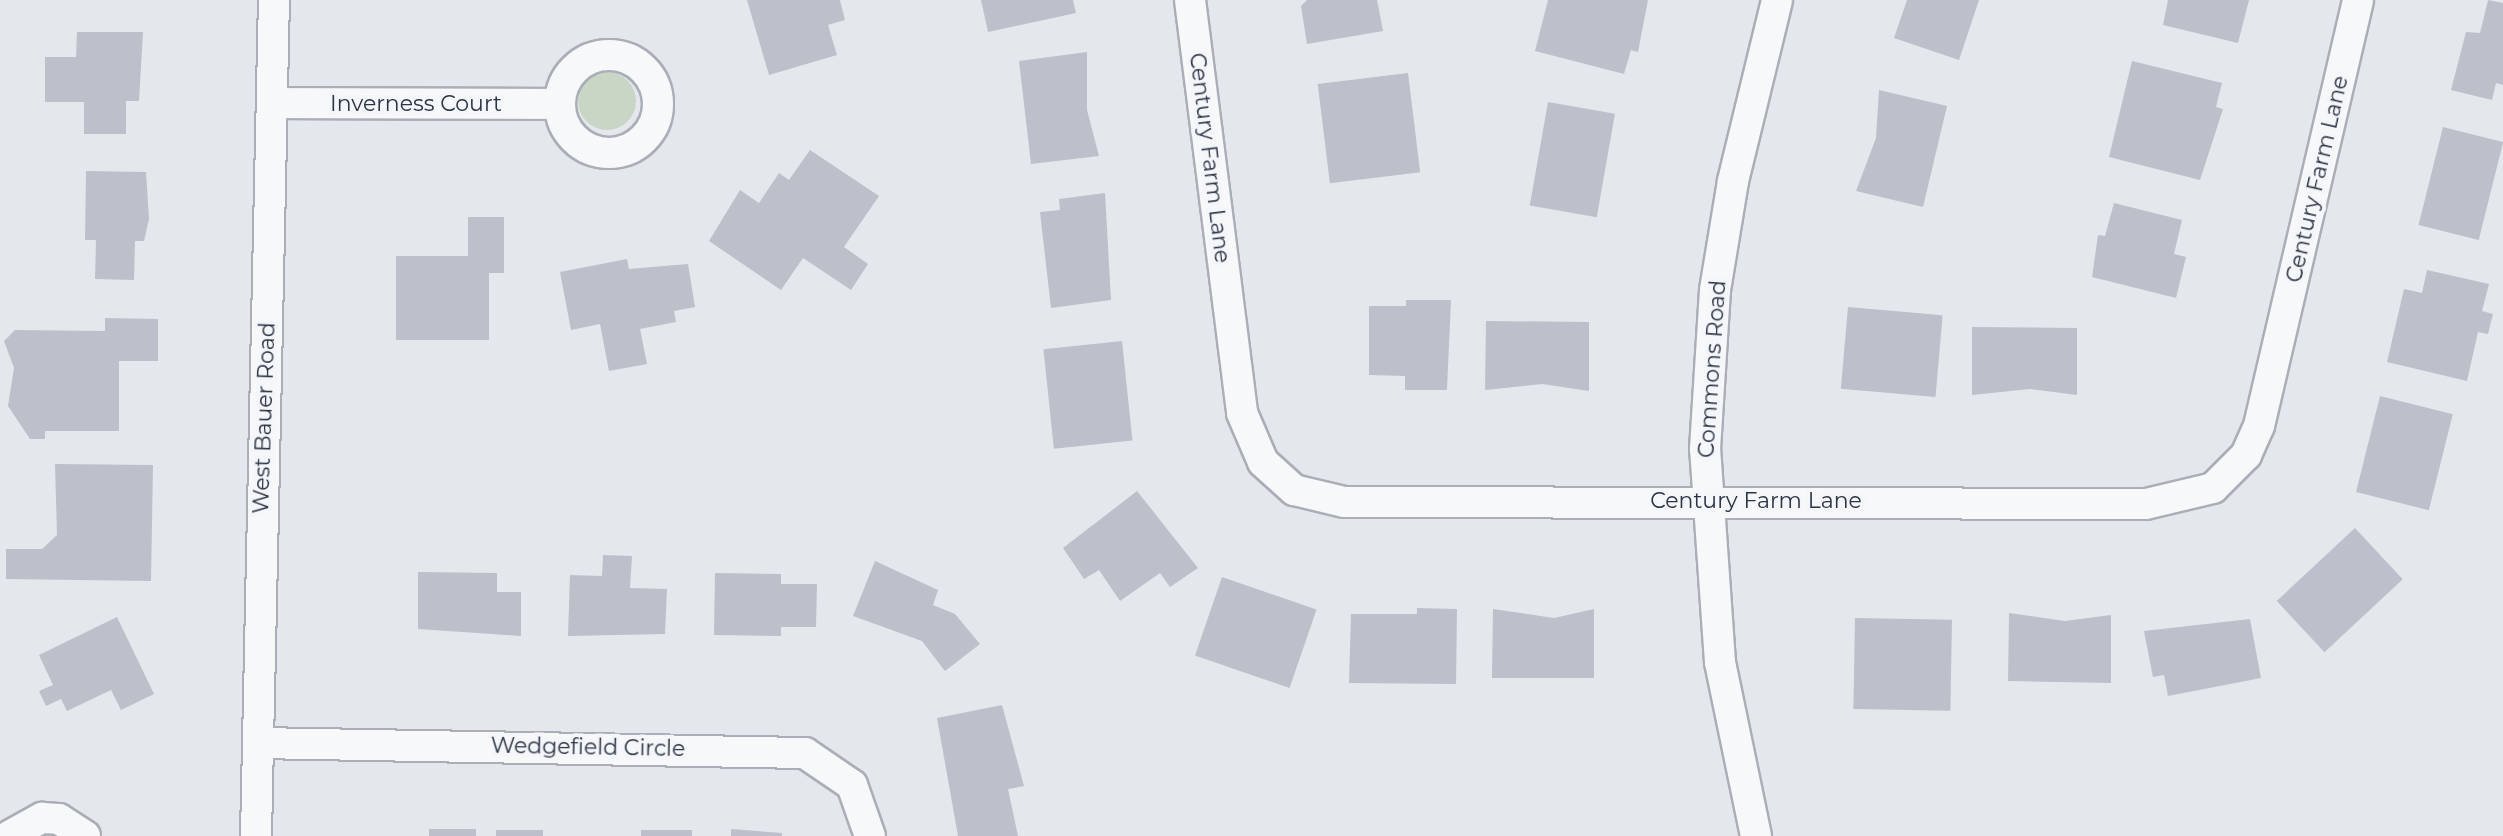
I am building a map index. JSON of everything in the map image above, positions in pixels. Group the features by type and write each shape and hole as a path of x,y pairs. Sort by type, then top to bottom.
{"street":[{"name":"West Bauer Road","path":"256,836 274,0"},
{"name":"Century Farm Lane","path":"1190,0 1242,413 1250,441 1277,477 1294,490 1344,502 1705,500 2146,504 2213,488 2246,455 2259,426 2358,0"},
{"name":"Commons Road","path":"1756,836 1720,662 1705,500 1715,290 1733,181 1777,0"},
{"name":"Inverness Court","path":"273,103 559,104"},
{"name":"Wedgefield Circle","path":"258,743 805,753 852,785 870,836"},
{"path":"9,836 42,818 59,819 85,836"}],"green space":[{"path":"607,72 627,81 636,101 627,121 607,130 587,121 578,101 587,81"}],"building":[{"path":"747,0 840,0 845,20 828,25 837,55 769,75"},
{"path":"981,0 1073,0 1076,13 988,32"},
{"path":"1307,0 1377,0 1383,31 1307,44 1301,6"},
{"path":"1548,0 1648,0 1638,52 1631,50 1624,74 1535,51"},
{"path":"1907,0 1979,0 1959,60 1894,38"},
{"path":"2168,0 2249,0 2238,43 2163,25"},
{"path":"2488,0 2503,3 2503,85 2496,83 2492,100 2451,90 2466,32 2480,33"},
{"path":"77,32 143,32 139,101 126,101 126,134 84,134 84,102 45,102 45,57 76,57"},
{"path":"1087,52 1087,110 1099,156 1031,164 1019,61"},
{"path":"2132,61 2222,83 2216,107 2223,109 2200,180 2109,157"},
{"path":"1408,73 1420,172 1330,183 1318,84"},
{"path":"1879,90 1947,106 1923,207 1856,191 1876,138"},
{"path":"1548,102 1615,114 1597,217 1530,205"},
{"path":"2443,127 2503,142 2479,240 2419,225"},
{"path":"810,150 879,196 844,247 868,264 851,290 803,258 781,290 709,241 740,190 759,203 779,173 789,180"},
{"path":"86,171 146,172 149,219 144,241 135,241 134,280 95,279 96,240 85,240"},
{"path":"1105,193 1111,300 1051,308 1040,212 1060,210 1059,199"},
{"path":"2114,203 2182,220 2174,254 2186,257 2176,298 2092,277 2098,235 2105,236"},
{"path":"468,217 504,217 504,273 489,273 489,340 396,340 396,256 468,256"},
{"path":"627,259 629,269 688,264 695,307 674,311 676,322 640,329 647,364 609,371 600,324 571,330 560,272"},
{"path":"2427,270 2489,284 2482,311 2493,314 2488,334 2478,332 2467,381 2387,362 2404,289 2422,293"},
{"path":"1406,300 1451,300 1447,390 1405,390 1405,376 1369,375 1369,306 1406,306"},
{"path":"1848,307 1943,315 1935,397 1841,389"},
{"path":"105,318 158,319 158,361 119,361 119,431 45,431 45,439 30,439 8,406 14,368 4,341 15,330 105,331"},
{"path":"1486,321 1589,322 1589,391 1542,384 1485,390"},
{"path":"1972,327 2077,328 2077,395 2030,389 1972,395"},
{"path":"1122,341 1132,440 1054,449 1043,349"},
{"path":"2380,396 2453,414 2429,510 2356,492"},
{"path":"55,464 153,465 151,581 6,579 6,549 42,549 57,535"},
{"path":"1137,491 1198,568 1170,587 1160,573 1120,601 1099,570 1084,579 1063,548"},
{"path":"2355,528 2403,579 2324,652 2277,601"},
{"path":"603,555 632,556 630,588 667,589 665,634 568,636 570,575 602,576"},
{"path":"875,561 938,590 933,605 955,614 980,644 945,671 922,641 853,616"},
{"path":"418,572 497,573 497,592 521,592 521,636 418,629"},
{"path":"715,573 781,574 781,584 817,584 816,627 781,627 781,636 714,635"},
{"path":"1222,577 1317,610 1290,688 1195,655"},
{"path":"1417,608 1457,609 1456,684 1349,683 1351,614 1417,614"},
{"path":"1493,609 1554,618 1594,609 1594,678 1492,678"},
{"path":"2009,613 2065,621 2111,615 2111,683 2008,681"},
{"path":"117,617 154,694 121,710 111,690 67,711 61,699 46,706 39,691 53,685 39,655"},
{"path":"1855,618 1952,620 1950,711 1853,709"},
{"path":"2250,619 2261,678 2168,696 2164,675 2153,677 2144,631"},
{"path":"1002,705 1024,786 1008,789 1018,836 958,836 937,718"},
{"path":"429,829 476,829 476,836 429,836"},
{"path":"731,829 782,833 782,836 731,836"},
{"path":"496,830 543,830 543,836 496,836"},
{"path":"641,830 692,830 692,836 641,836"}]}
